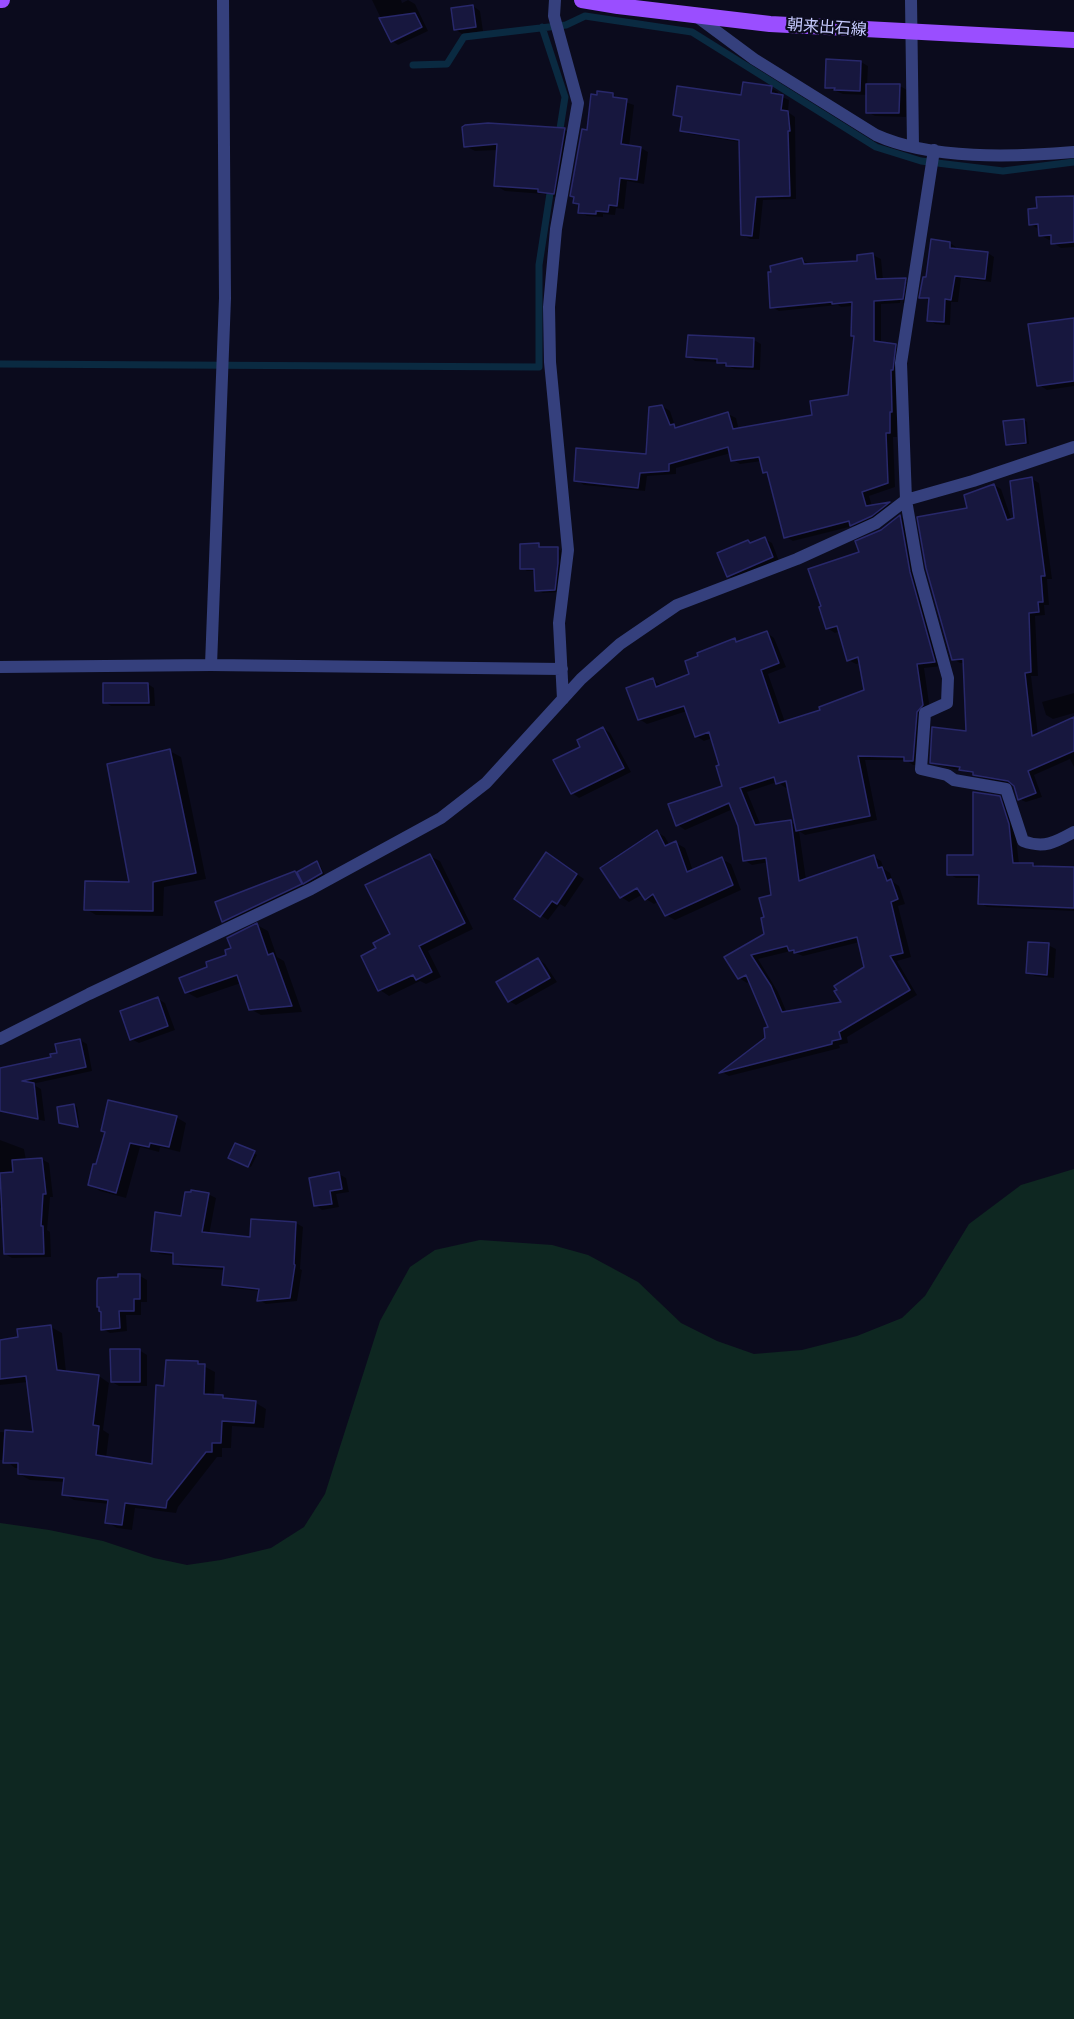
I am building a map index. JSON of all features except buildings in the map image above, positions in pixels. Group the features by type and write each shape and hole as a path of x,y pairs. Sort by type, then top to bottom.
{"main road":[{"name":"朝来出石線","path":"582,0 770,24 1074,40"}],"street":[{"path":"211,665 225,298 223,0"},
{"path":"555,0 554,16 578,103 556,229 549,307 550,362 568,550 559,623 563,699"},
{"path":"911,0 912,147"},
{"path":"696,16 754,59 876,135 896,144 982,155 1074,152"},
{"path":"934,150 902,363 906,500 918,570 948,678 947,703 925,713 921,769 947,775 954,780 1006,789 1023,842 1052,844 1074,832"},
{"path":"0,1039 89,994 311,889 441,818 486,783 581,679 620,644 677,605 797,559 876,523 906,500 973,481 1074,447"},
{"path":"0,667 211,665 562,669"}],"green space":[{"path":"1074,1169 1074,2019 0,2019 0,1523 103,1541 154,1558 187,1565 221,1560 271,1548 304,1527 325,1494 380,1321 410,1267 435,1250 480,1240 552,1245 588,1255 638,1282 681,1323 717,1341 754,1354 802,1350 857,1336 902,1318 925,1296 969,1224 1021,1185"}],"waterway":[{"path":"413,65 447,64 464,37 566,25 585,16 692,32 876,147 921,161 1003,171 1074,162"},
{"path":"542,27 565,97 559,135"},
{"path":"0,364 539,367 539,265 551,187"}]}
